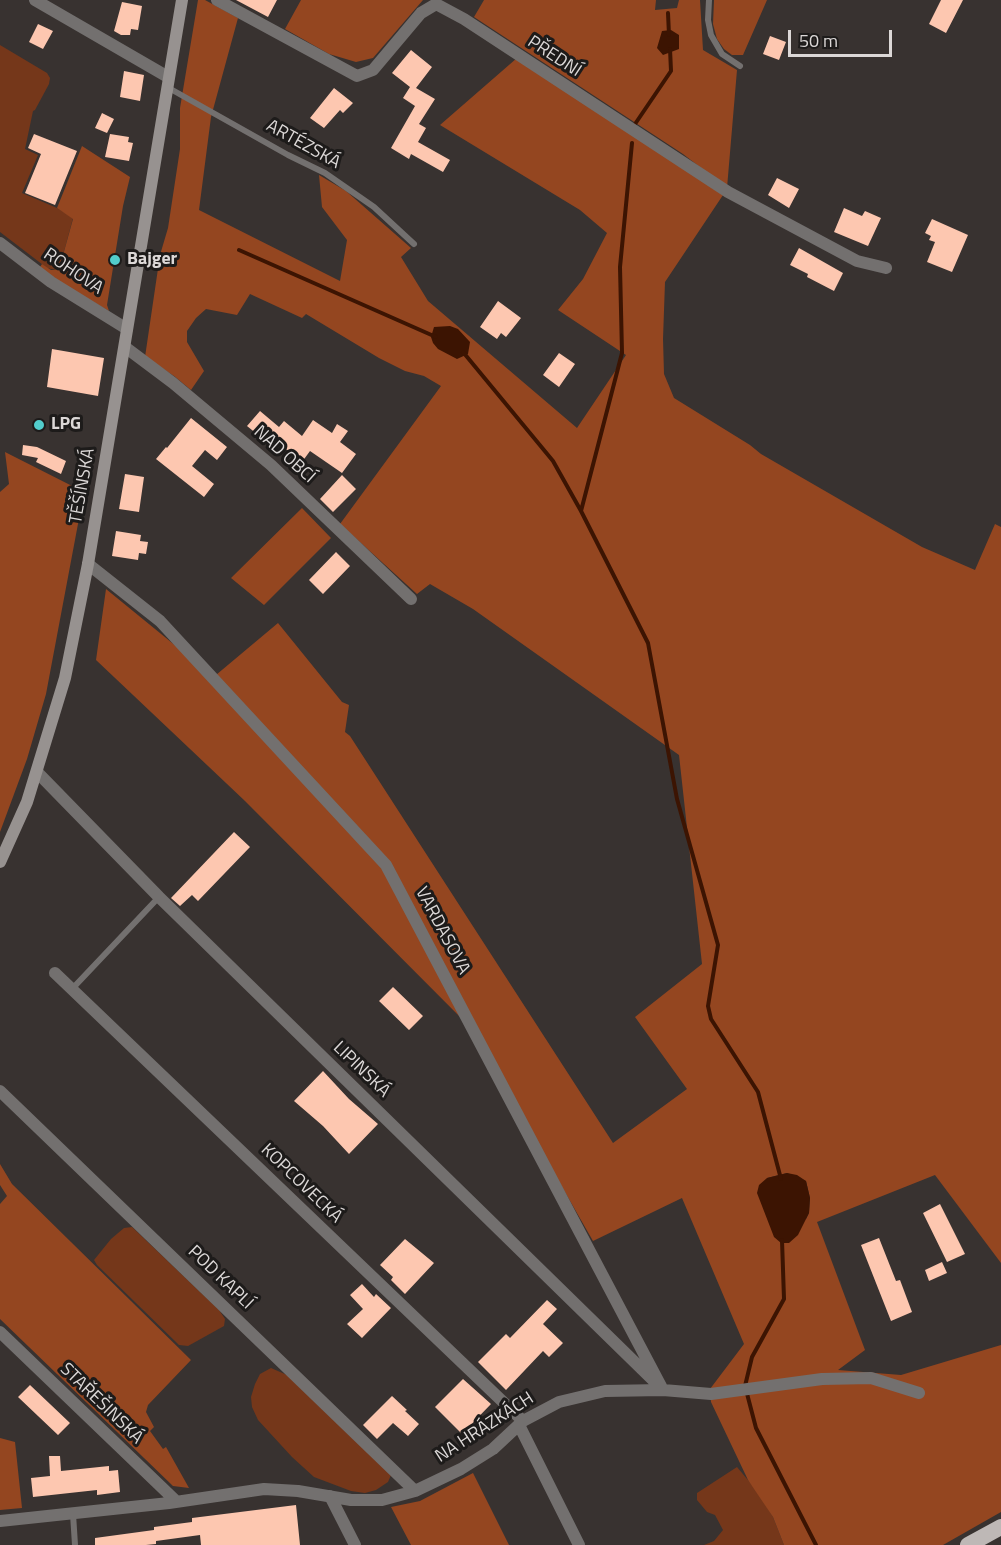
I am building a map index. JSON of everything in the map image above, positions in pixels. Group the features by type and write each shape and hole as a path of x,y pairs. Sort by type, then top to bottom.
{"highway":[{"path":"968,1545 1001,1527"}],"main road":[{"name":"TĚŠÍNSKÁ","path":"0,862 27,802 65,678 88,564 182,0"}],"street":[{"path":"35,0 167,82"},
{"name":"PŘEDNÍ","path":"218,0 357,76 373,70 422,13 436,4 464,19 728,192 857,261 886,268"},
{"name":"ROHOVA","path":"0,243 64,290 127,329"},
{"name":"NAD OBCÍ","path":"125,347 271,465 411,599"},
{"name":"VARDASOVA","path":"88,564 160,621 386,865 663,1390"},
{"name":"LIPINSKÁ","path":"37,772 159,897 663,1390"},
{"name":"KOPCOVECKÁ","path":"55,973 521,1423 579,1545"},
{"name":"POD KAPLÍ","path":"0,1091 415,1491"},
{"name":"STAŘEŠINSKÁ","path":"0,1332 177,1502"},
{"name":"NA HRÁZKÁCH","path":"0,1521 177,1502 264,1489 298,1491 351,1500 382,1500 415,1491 469,1464 493,1449 521,1423 559,1402 605,1391 663,1390 711,1394 822,1379 871,1378 919,1393"},
{"path":"330,1496 355,1545"}],"lane":[{"path":"709,0 708,21 711,35 722,54 740,66"},
{"name":"ARTÉZSKÁ","path":"167,82 288,155 326,173 374,207 414,244"},
{"path":"72,989 159,897"},
{"path":"73,1513 75,1545"}],"shaded area":[{"path":"198,0 205,0 238,18 211,117 199,210 340,281 347,240 322,207 319,175 346,191 411,248 401,257 428,301 577,428 626,355 558,310 583,279 607,233 580,210 440,125 517,58 723,195 665,282 664,374 674,398 761,454 922,547 975,570 995,524 1001,527 1001,1263 935,1175 817,1222 865,1350 838,1370 901,1375 1001,1345 1001,1512 943,1545 784,1545 773,1517 748,1480 711,1402 710,1389 744,1344 682,1198 593,1241 471,1028 245,801 96,660 106,589 193,660 210,680 278,623 342,702 349,705 345,732 350,736 613,1143 687,1089 635,1017 702,964 679,755 473,609 430,584 417,594 340,524 441,386 424,376 405,371 379,358 306,314 302,318 250,294 237,315 206,309 187,331 187,342 204,371 191,390 145,357 160,255 168,228 180,149 180,108","holes":["787,1173 806,1181 810,1198 809,1213 806,1219 767,1178"]},
{"path":"301,0 423,0 373,58 356,62 329,54 285,29"},
{"path":"484,0 656,0 655,10 677,8 679,0 700,0 703,50 737,70 727,188 683,154 474,17"},
{"path":"714,0 767,0 743,55 732,55 717,39 713,24"},
{"path":"671,30 679,35 679,49 663,55 657,48 662,31"},
{"path":"0,45 47,73 50,78 49,84 33,111 25,149 38,155 22,193 57,208 73,218 60,266 56,270 47,268 0,232"},
{"path":"82,146 130,177 107,305 109,311 53,279 40,267 42,264 55,270 60,266 73,219 57,208"},
{"path":"450,326 458,329 470,342 468,354 457,359 438,349 431,337 434,327"},
{"path":"5,452 84,492 46,694 27,759 0,832 0,492 9,484"},
{"path":"302,508 331,538 264,605 231,578"},
{"path":"0,1164 12,1184 191,1360 148,1405 146,1412 154,1427 150,1431 163,1449 166,1447 189,1488 173,1486 0,1319 0,1204 7,1196 0,1185"},
{"path":"787,1173 797,1175 806,1181 810,1198 809,1213 798,1235 789,1243 781,1243 774,1237 757,1193 759,1185 767,1178"},
{"path":"132,1227 219,1310 225,1319 224,1326 188,1346 179,1345 97,1265 94,1260 111,1239 124,1228"},
{"path":"271,1368 287,1375 391,1475 388,1482 376,1490 365,1493 351,1491 314,1477 292,1457 258,1420 252,1407 251,1397 255,1384 260,1374"},
{"path":"0,1438 15,1442 22,1508 0,1510"},
{"path":"737,1467 758,1492 773,1517 784,1545 704,1545 714,1541 723,1530 715,1515 707,1512 697,1500 697,1493"},
{"path":"473,1473 509,1545 411,1545 391,1507 420,1501"}],"building":[{"path":"236,0 277,0 268,17"},
{"path":"941,0 963,0 946,33 929,24"},
{"path":"122,2 142,6 138,30 131,29 130,35 121,35 114,31"},
{"path":"38,24 53,31 43,49 29,42"},
{"path":"770,36 786,42 779,60 763,54"},
{"path":"411,50 432,67 416,88 435,99 419,124 426,128 418,142 450,160 443,172 411,154 409,159 391,148 415,106 403,98 410,87 392,73"},
{"path":"124,71 144,75 140,101 120,97"},
{"path":"334,88 353,103 343,113 340,110 324,128 310,118"},
{"path":"102,113 114,119 107,133 95,128"},
{"path":"34,134 77,151 55,205 25,193 41,154 28,148"},
{"path":"110,134 129,137 128,142 133,143 129,161 105,157"},
{"path":"777,178 799,189 789,208 768,195"},
{"path":"844,208 862,216 865,211 881,218 868,246 834,232"},
{"path":"932,219 968,235 952,272 927,262 935,242 929,240 931,236 925,233"},
{"path":"799,248 843,273 834,291 790,265"},
{"path":"498,301 521,318 506,337 501,333 497,339 480,327"},
{"path":"52,349 104,358 98,396 47,387"},
{"path":"559,353 575,364 559,387 543,375"},
{"path":"260,411 279,427 284,421 302,436 313,420 332,433 337,424 348,431 340,442 356,454 342,473 310,451 302,462 267,434 263,439 247,426"},
{"path":"191,418 227,447 217,460 205,450 192,466 214,484 204,497 156,459"},
{"path":"23,445 37,447 66,461 61,474 36,462 38,458 22,455"},
{"path":"125,474 144,477 139,512 119,509"},
{"path":"342,475 356,489 333,512 320,499"},
{"path":"116,531 141,535 140,541 148,542 146,554 139,553 138,560 112,556"},
{"path":"336,552 350,566 323,594 309,580"},
{"path":"234,832 250,847 198,901 192,895 180,906 171,898"},
{"path":"393,987 423,1016 409,1030 379,1001"},
{"path":"323,1071 349,1099 378,1124 349,1154 323,1126 294,1101"},
{"path":"940,1204 965,1254 947,1262 923,1213"},
{"path":"879,1238 896,1281 900,1280 912,1312 891,1321 861,1245"},
{"path":"405,1239 434,1263 405,1294 391,1280 393,1277 380,1265"},
{"path":"942,1262 947,1273 929,1281 925,1270"},
{"path":"362,1284 374,1297 376,1294 391,1308 362,1338 347,1324 363,1309 350,1295"},
{"path":"547,1300 557,1309 543,1324 563,1343 549,1357 543,1351 506,1390 478,1362 506,1334 510,1338"},
{"path":"463,1379 491,1404 462,1434 435,1407"},
{"path":"30,1385 70,1423 58,1435 18,1397"},
{"path":"392,1396 419,1424 408,1436 393,1423 377,1439 363,1425"},
{"path":"49,1456 60,1456 61,1471 109,1466 109,1471 118,1470 120,1492 97,1495 97,1490 33,1497 31,1478 50,1476"},
{"path":"296,1505 300,1545 201,1545 200,1535 156,1541 156,1544 146,1545 95,1545 95,1538 154,1530 154,1527 192,1522 192,1518"}],"waterway":[{"path":"668,13 669,35"},
{"path":"633,127 671,71 670,49"},
{"path":"632,143 620,267 622,353 581,511 648,643 677,799 718,945 708,1006 711,1019 758,1092 781,1179"},
{"path":"239,250 436,337"},
{"path":"463,352 553,461 581,511"},
{"path":"782,1240 784,1299 752,1357 745,1386 756,1428 816,1545"}],"place":[{"name":"Bajger","path":"115,260"},
{"name":"LPG","path":"39,425"}]}
